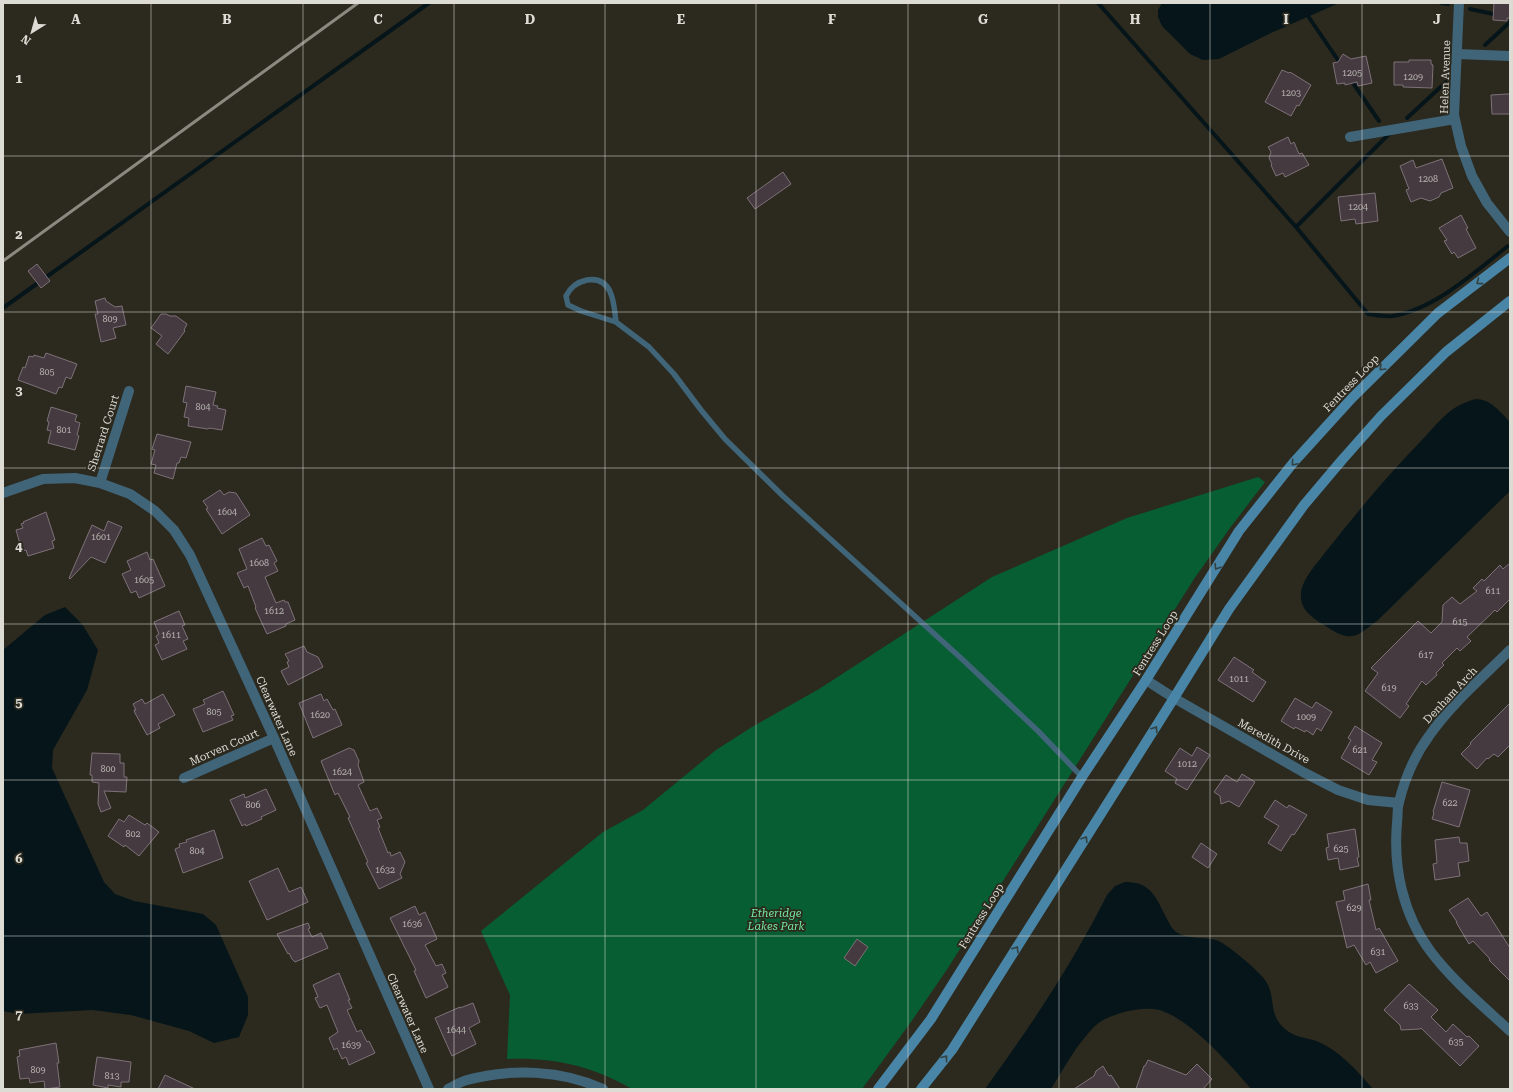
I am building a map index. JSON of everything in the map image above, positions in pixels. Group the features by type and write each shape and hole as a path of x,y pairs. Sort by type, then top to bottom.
{"street":[{"name":"Helen Avenue","path":"1459,3 1454,115 1461,146 1472,176 1487,204 1510,232"},
{"path":"1457,54 1510,56"},
{"path":"1350,137 1455,119"},
{"name":"Fentress Loop","path":"878,1089 931,1019 1082,777 1146,680 1239,531 1293,463 1352,398 1438,313 1510,258"},
{"path":"921,1089 952,1050 1229,609 1304,506 1381,416 1446,352 1510,301"},
{"name":"Sherrard Court","path":"100,483 129,391"},
{"name":"Clearwater Lane","path":"3,493 43,479 76,478 100,483 130,494 155,511 174,530 190,555 274,738 429,1089"},
{"name":"Denham Arch","path":"1510,650 1448,713 1430,735 1410,768 1399,803 1396,847 1400,886 1408,912 1422,939 1445,969 1510,1031"},
{"name":"Meredith Drive","path":"1146,680 1174,698 1303,772 1338,790 1368,800 1399,803"},
{"name":"Morven Court","path":"184,778 274,738"},
{"path":"448,1089 466,1080 499,1074 533,1073 567,1077 603,1089"}],"lane":[{"path":"616,322 614,303 608,288 603,282 595,280 585,281 571,287 566,296 568,305 581,311 616,322 649,347 674,374 700,410 725,439 783,496 963,660 1039,732 1082,777"}],"green space":[{"name":"Etheridge Lakes Park","path":"1258,477 1265,482 1194,579 948,968 862,1089 632,1089 602,1074 572,1065 540,1060 507,1059 510,995 481,931 603,832 643,810 716,750 752,727 819,689 992,577 1127,518"}],"shaded area":[{"path":"1162,3 1339,3 1271,33 1219,59 1203,60 1190,54 1162,26 1158,17 1158,10"},
{"path":"1475,399 1490,403 1510,422 1510,491 1377,621 1360,633 1351,636 1339,634 1310,616 1303,606 1301,593 1304,582 1312,570 1373,494 1437,423 1454,408"},
{"path":"65,607 82,624 98,650 87,690 53,750 52,768 104,882 115,894 134,901 203,914 216,925 248,997 248,1015 239,1037 214,1043 189,1031 131,1015 92,1010 18,1014 3,1011 3,650 45,615"},
{"path":"1125,882 1134,883 1147,888 1160,904 1171,927 1176,932 1187,936 1216,940 1227,946 1242,958 1262,976 1269,986 1276,1017 1285,1029 1294,1035 1316,1041 1329,1047 1349,1063 1373,1089 1251,1089 1220,1054 1193,1030 1179,1020 1166,1012 1154,1009 1139,1009 1124,1012 1097,1024 1076,1049 1051,1089 985,1089 1050,994 1080,945 1107,895 1115,886"}],"building":[{"path":"1494,3 1510,3 1510,18 1507,18 1507,21 1493,20"},
{"path":"1343,54 1351,59 1366,56 1372,83 1358,86 1357,82 1345,85 1345,83 1337,84 1333,63 1338,62"},
{"path":"1409,60 1431,60 1431,64 1433,65 1432,88 1403,87 1403,85 1394,85 1394,62 1409,62"},
{"path":"1282,70 1289,73 1290,72 1311,85 1299,106 1297,105 1291,116 1265,102"},
{"path":"1510,94 1510,114 1492,114 1491,95"},
{"path":"1288,137 1291,144 1294,142 1299,154 1302,153 1309,165 1285,177 1283,173 1276,176 1269,158 1271,152 1268,147"},
{"path":"1442,159 1453,188 1441,193 1439,197 1430,201 1421,198 1411,202 1406,190 1409,189 1400,166 1413,160 1416,168"},
{"path":"783,172 791,184 755,209 747,198"},
{"path":"1375,193 1378,221 1356,224 1355,219 1341,221 1338,197"},
{"path":"1461,215 1468,228 1466,229 1476,248 1458,258 1454,252 1452,254 1444,241 1447,240 1439,228"},
{"path":"37,264 50,281 41,288 28,271"},
{"path":"105,298 106,301 115,307 122,306 126,325 113,328 116,338 101,342 95,314 98,314 95,301"},
{"path":"161,314 176,316 187,324 184,330 185,331 168,354 156,344 162,336 151,328"},
{"path":"46,353 77,364 71,379 66,377 62,388 59,387 56,394 18,380 23,367 25,368 29,356 33,357 34,355 44,358"},
{"path":"186,386 216,392 213,405 218,406 217,408 226,410 222,430 188,426 189,418 184,417 187,403 183,402"},
{"path":"51,407 77,415 75,421 80,423 77,435 79,436 75,450 48,443 51,431 47,430 49,422 47,421"},
{"path":"157,434 191,442 186,458 181,457 179,463 177,463 173,479 154,473 156,465 151,464 155,450 152,449"},
{"path":"220,490 224,495 229,492 236,493 250,515 222,534 206,509 208,508 203,501"},
{"path":"46,512 55,540 52,541 54,548 28,556 26,550 22,551 16,530 23,528 21,524 24,523 23,522"},
{"path":"108,521 122,527 105,563 91,557 70,579 69,578 92,525 104,531"},
{"path":"262,538 266,546 269,545 277,561 274,563 278,571 265,577 276,603 284,600 285,602 288,602 295,620 286,624 286,626 267,634 255,608 256,607 248,586 244,588 237,573 247,569 239,549"},
{"path":"147,552 150,560 153,559 165,586 139,598 136,591 131,593 122,574 131,570 127,561"},
{"path":"1510,563 1510,599 1497,612 1495,610 1467,637 1471,641 1460,651 1457,648 1442,663 1444,665 1436,673 1437,675 1426,685 1422,681 1406,704 1409,706 1400,718 1365,691 1378,673 1371,668 1418,621 1431,633 1442,622 1443,605 1452,597 1460,604 1477,591 1473,588 1482,579 1484,581 1500,565 1503,569"},
{"path":"179,611 185,625 182,626 188,639 183,641 187,649 162,660 155,645 159,643 156,636 159,634 154,622"},
{"path":"304,646 307,652 318,657 323,667 288,685 281,671 289,667 287,662 289,661 285,654"},
{"path":"1234,657 1254,670 1252,672 1266,682 1253,702 1218,680"},
{"path":"223,691 234,715 231,716 233,720 203,732 193,709 205,704 203,700"},
{"path":"163,694 175,715 158,724 160,728 147,735 135,713 134,710 136,710 133,704 142,699 145,704"},
{"path":"321,694 324,701 327,699 333,710 335,709 342,725 313,738 299,703"},
{"path":"1295,698 1312,708 1316,702 1332,712 1321,731 1317,728 1313,735 1306,730 1305,732 1295,727 1294,729 1281,721"},
{"path":"1510,703 1510,745 1498,757 1494,754 1488,759 1487,758 1477,769 1461,754"},
{"path":"1355,726 1382,743 1372,760 1377,762 1369,775 1341,758 1351,740 1348,738"},
{"path":"1197,747 1210,755 1187,790 1175,783 1177,779 1165,771 1180,748 1192,756"},
{"path":"349,748 354,750 359,761 358,765 364,782 358,785 370,811 377,808 382,818 377,820 380,827 378,828 388,853 390,852 391,856 400,852 405,862 400,874 402,878 379,889 366,863 368,862 348,818 350,817 338,793 335,795 321,761"},
{"path":"92,753 120,754 120,763 124,763 124,777 127,777 126,792 104,791 111,808 101,812 98,804 99,783 92,782 92,775 90,775"},
{"path":"1242,774 1255,782 1239,807 1229,801 1221,804 1220,796 1214,792 1226,775 1237,782"},
{"path":"1442,782 1470,790 1459,827 1432,819"},
{"path":"266,789 276,810 261,817 262,819 246,826 245,824 242,826 230,800 244,794 245,798"},
{"path":"1275,800 1287,808 1289,805 1307,815 1281,851 1268,843 1279,826 1264,817"},
{"path":"129,815 145,825 147,823 159,832 139,856 125,845 124,847 108,836 119,819 124,822"},
{"path":"1355,829 1359,866 1340,870 1338,858 1328,860 1326,848 1329,847 1327,834"},
{"path":"214,830 223,858 183,873 175,849 180,847 179,844 187,842 186,840"},
{"path":"1459,837 1460,843 1467,843 1469,861 1458,863 1460,876 1435,880 1433,864 1437,863 1435,840"},
{"path":"1201,843 1217,854 1208,868 1192,857"},
{"path":"278,868 289,892 301,887 308,902 267,920 249,881"},
{"path":"1368,884 1371,900 1369,900 1376,930 1379,928 1398,961 1376,973 1370,962 1366,965 1354,945 1347,948 1336,902 1345,900 1343,891"},
{"path":"1468,898 1481,916 1487,912 1510,948 1510,981 1473,941 1469,944 1449,910"},
{"path":"415,906 419,915 425,912 437,939 425,945 436,966 442,964 446,973 442,975 448,987 426,998 414,971 416,970 390,918"},
{"path":"308,923 310,928 308,929 312,937 321,933 328,948 295,962 289,953 288,954 277,934"},
{"path":"857,939 868,947 855,966 844,958"},
{"path":"339,973 352,1008 347,1010 357,1032 361,1030 375,1053 349,1065 346,1057 342,1059 337,1048 334,1050 329,1038 338,1032 327,1005 320,1008 315,998 318,997 313,985"},
{"path":"1409,984 1438,1010 1431,1017 1446,1032 1453,1024 1479,1046 1460,1066 1421,1028 1401,1030 1400,1025 1384,1010"},
{"path":"473,1003 480,1022 469,1028 476,1044 452,1056 435,1018"},
{"path":"56,1043 60,1087 45,1089 44,1081 30,1083 29,1078 20,1079 17,1057 20,1056 19,1050"},
{"path":"97,1057 131,1062 129,1082 121,1082 121,1087 108,1085 108,1088 93,1085"},
{"path":"1148,1060 1186,1075 1197,1064 1212,1079 1203,1089 1136,1089 1144,1066"},
{"path":"1103,1066 1120,1089 1074,1089 1094,1076 1096,1071"},
{"path":"165,1075 195,1089 158,1089"}],"waterway":[{"path":"3,308 429,3"},
{"path":"1098,3 1296,227 1368,314 1393,316 1424,306 1454,288 1508,246"},
{"path":"1441,3 1448,4"},
{"path":"1470,9 1498,15"},
{"path":"1306,13 1342,66"},
{"path":"1485,45 1510,22"},
{"path":"1351,80 1379,121"},
{"path":"1407,118 1446,82"},
{"path":"1296,227 1389,134"}],"railway":[{"path":"3,261 358,3"}]}
